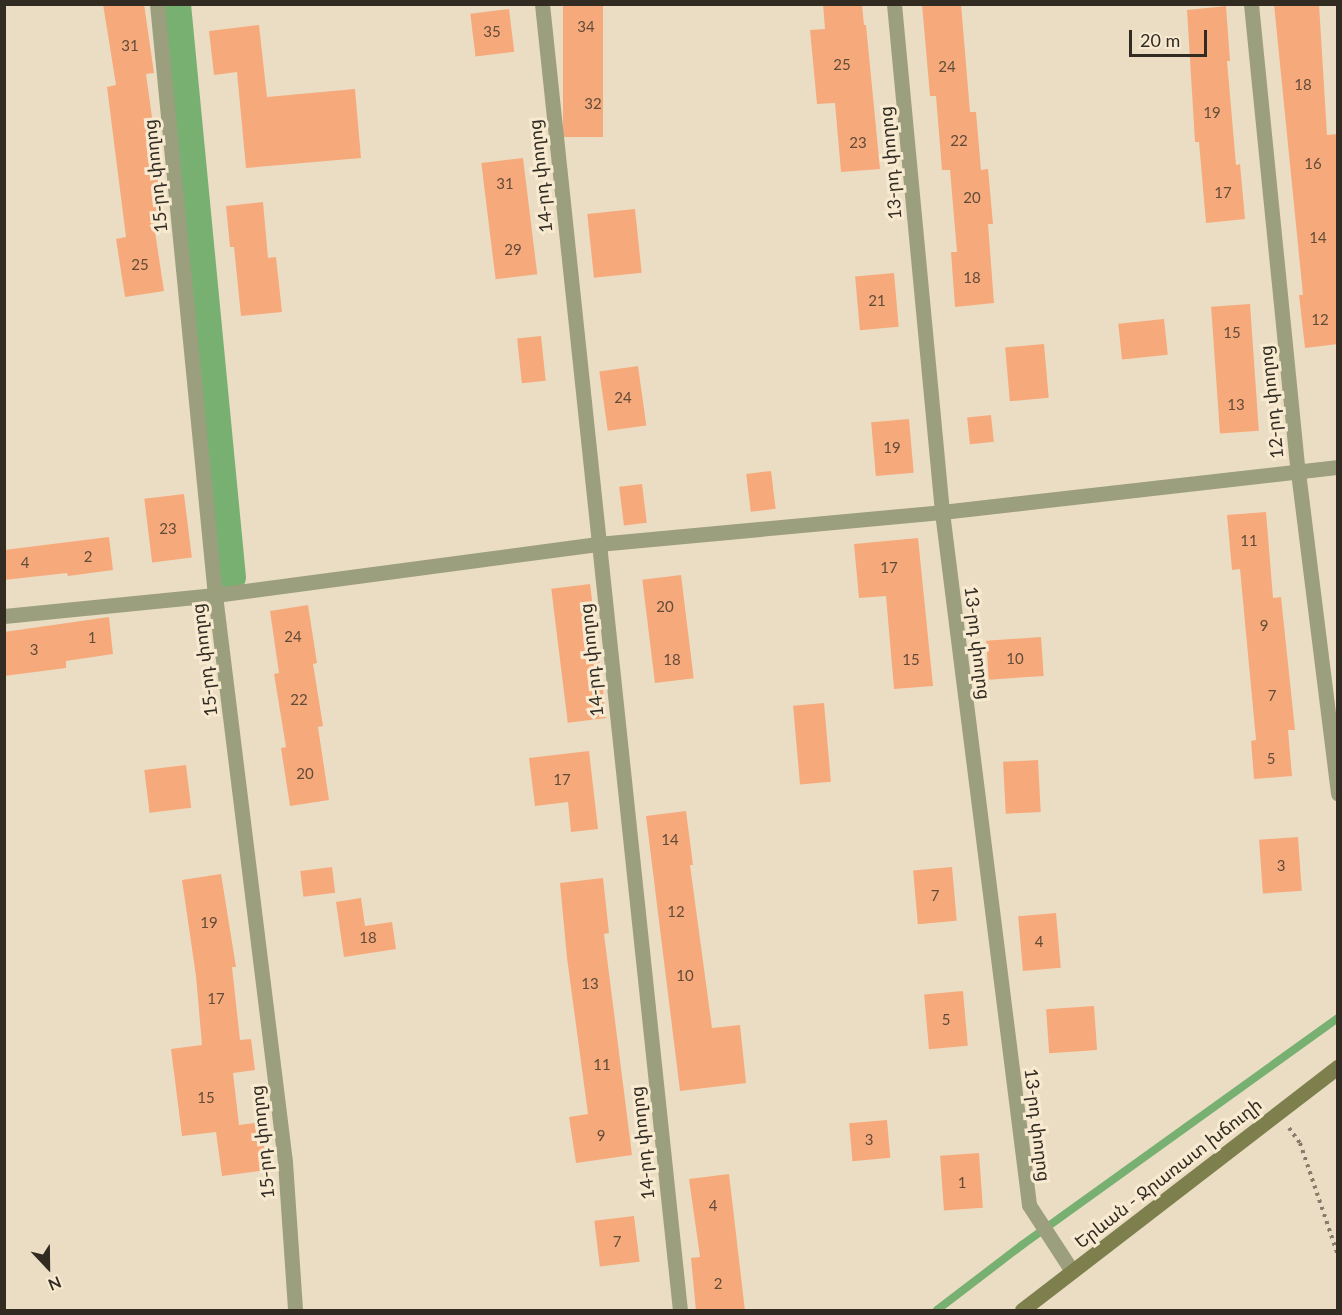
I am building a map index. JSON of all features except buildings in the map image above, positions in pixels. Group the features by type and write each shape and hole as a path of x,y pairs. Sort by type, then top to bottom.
{"main road":[{"name":"Երևան - Ջրառատ խճուղի","path":"1022,1311 1338,1067"}],"street":[{"name":"15-րդ փողոց","path":"157,4 215,595 285,1162 295,1311"},
{"name":"14-րդ փողոց","path":"542,4 680,1311"},
{"name":"13-րդ փողոց","path":"894,4 942,512 1029,1205 1072,1271"},
{"name":"12-րդ փողոց","path":"1251,4 1298,472 1338,794"},
{"path":"4,616 215,595 598,544 942,512 1338,467"}],"path":[{"path":"1277,1114 1300,1143 1338,1255"}],"waterway":[{"path":"177,4 232,577"},
{"path":"937,1310 1022,1245 1338,1018"}]}
